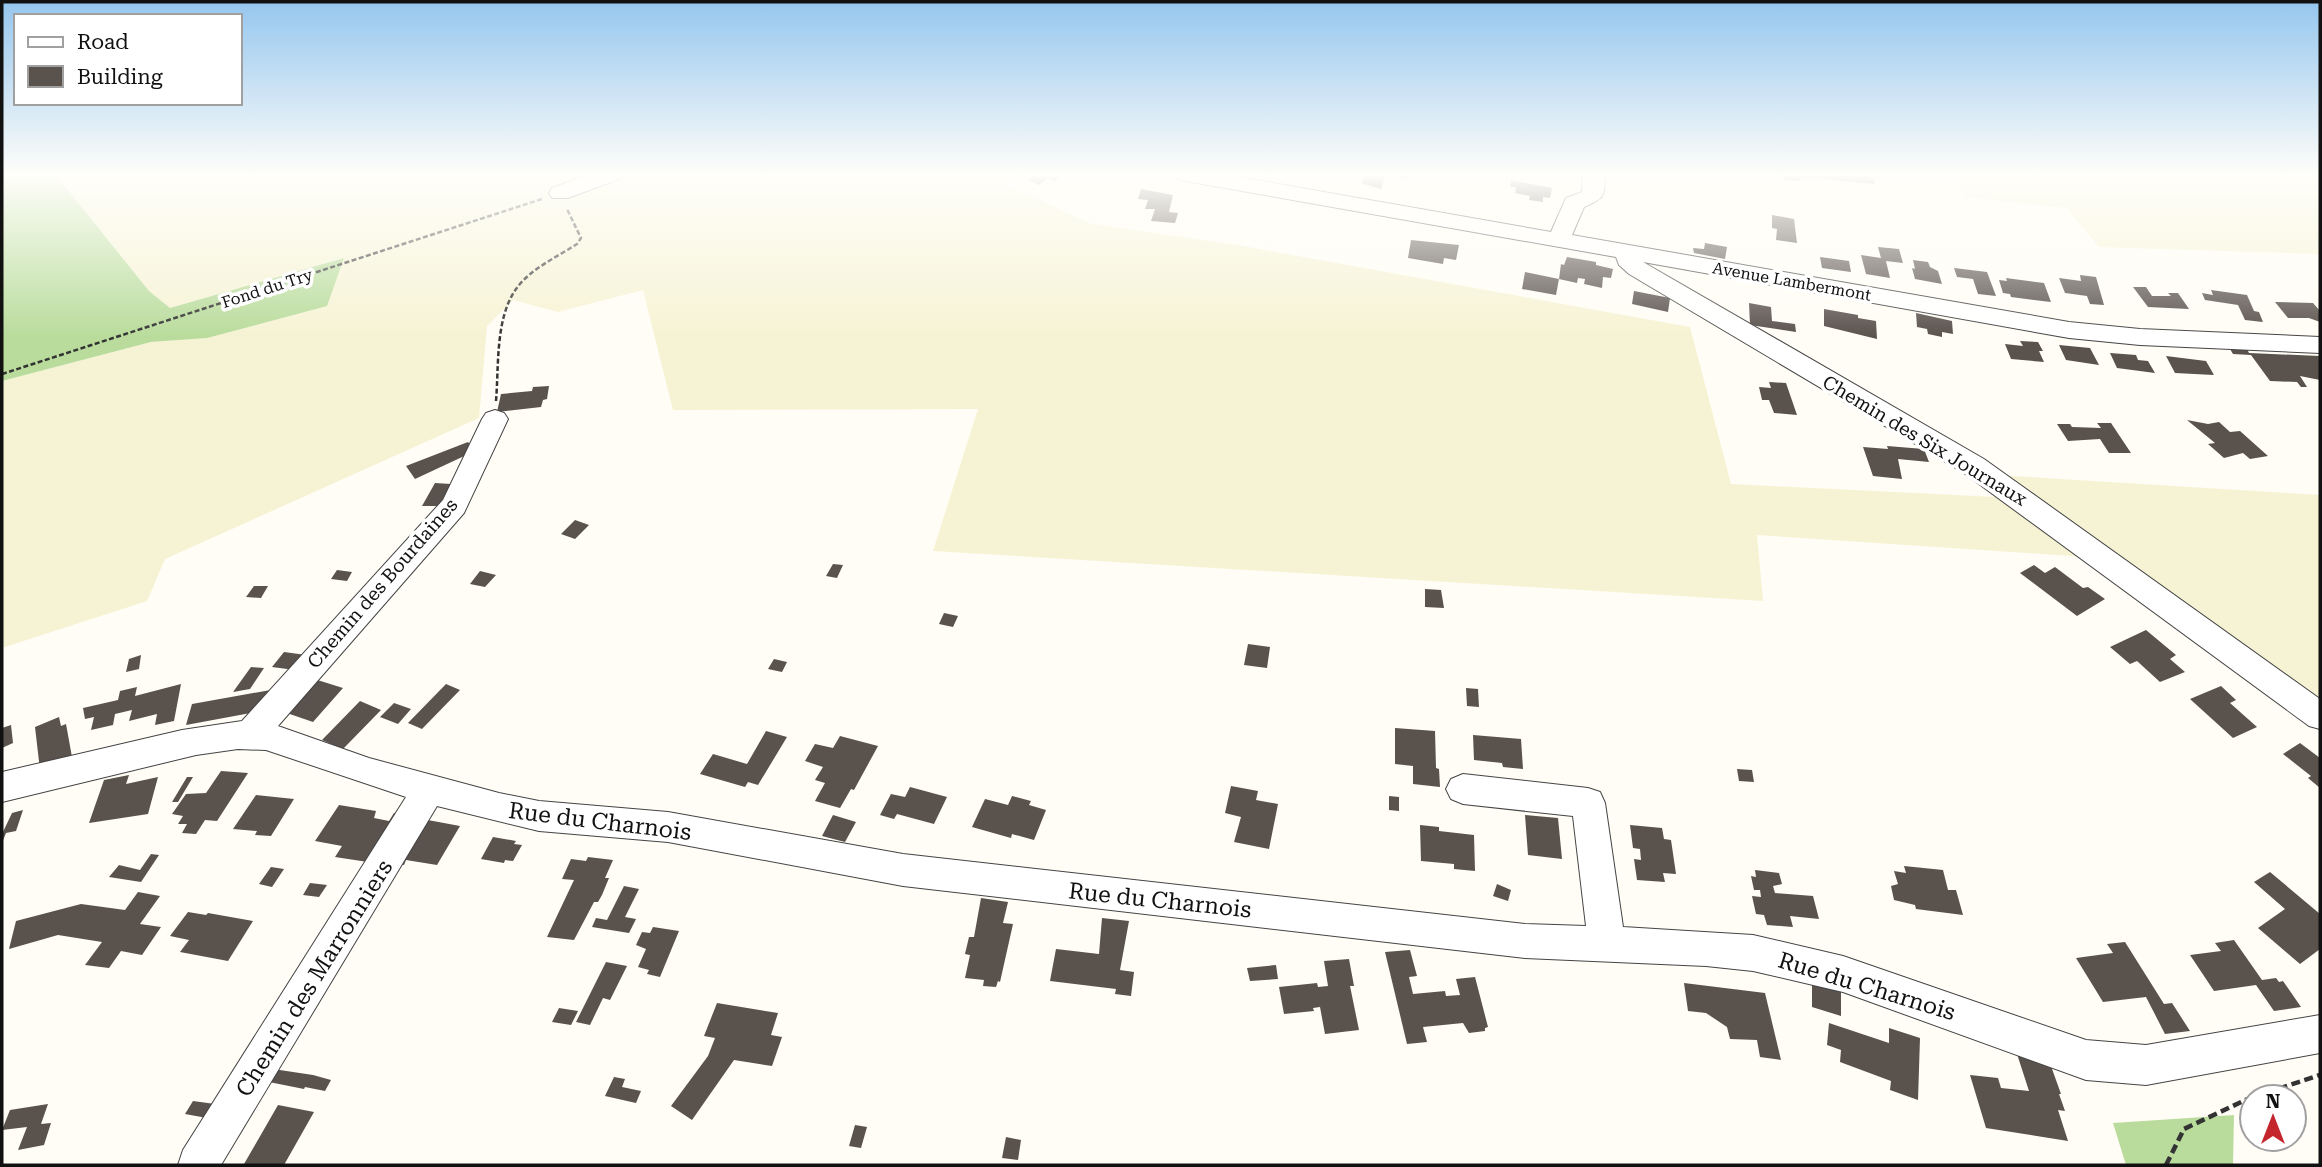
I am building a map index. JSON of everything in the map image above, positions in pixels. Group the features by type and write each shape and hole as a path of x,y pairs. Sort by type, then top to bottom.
{"street":[{"name":"Avenue Lambermont","path":"1494,228 2069,330 2140,337 2320,345"},
{"path":"1559,240 1564,228"},
{"name":"Chemin des Six Journaux","path":"1628,252 1627,260 1637,269 1933,441 2006,487 2320,716"},
{"name":"Chemin des Bourdaines","path":"251,734 454,506 495,419"},
{"name":"Rue du Charnois","path":"2,787 184,743 251,734 266,736 429,789 540,816 668,827 975,880 1525,941 1706,948 1784,959 1843,974 2086,1059 2116,1064 2146,1065 2178,1061 2320,1034"},
{"name":"Chemin des Marronniers","path":"198,1165 429,789"},
{"path":"1463,789 1588,803 1607,946"}],"path":[{"name":"Fond du Try","path":"2,374 451,228"},
{"path":"495,419 505,310 516,289 537,270 577,244 581,238 577,228"},
{"path":"2302,1083 2320,1075"},
{"path":"2166,1165 2184,1129 2238,1104"}],"shaded area":[{"path":"99,228 1123,228 1237,245 1690,327 1731,484 1996,497 1965,473 2320,495 2320,706 2117,559 1757,535 1763,601 933,551 978,409 673,410 643,290 558,312 513,300 487,326 479,418 165,559 147,601 2,648 2,381 151,342 207,338 343,258 170,308 149,291"},
{"path":"2084,228 2320,228 2320,254 2099,247"}],"green space":[{"path":"2,228 99,228 149,291 170,308 344,258 327,306 207,338 151,342 2,381"},
{"path":"2234,1115 2233,1165 2126,1165 2113,1123"}],"building":[{"path":"1774,228 1795,228 1797,243 1776,240 1777,229"},
{"path":"1411,240 1459,245 1456,260 1444,258 1443,264 1408,258"},
{"path":"1705,243 1727,247 1725,259 1694,253 1693,248 1704,249"},
{"path":"1878,247 1899,249 1903,263 1886,261 1890,278 1866,274 1861,255 1881,258"},
{"path":"1567,257 1596,262 1596,265 1613,269 1611,278 1603,277 1602,288 1584,284 1585,279 1578,278 1577,283 1559,279 1561,264 1564,265"},
{"path":"1820,257 1849,261 1851,272 1822,268"},
{"path":"1913,260 1928,262 1930,267 1938,271 1942,284 1915,279"},
{"path":"1954,268 1987,272 1996,296 1978,294 1973,279 1957,277"},
{"path":"1525,272 1559,279 1556,295 1522,289"},
{"path":"2080,275 2096,277 2104,305 2090,304 2087,296 2065,293 2059,278 2081,281"},
{"path":"2006,278 2044,283 2051,302 2011,297 2010,294 2003,293 1999,280 2007,281"},
{"path":"2133,287 2146,287 2152,296 2171,296 2168,293 2178,293 2189,309 2148,307"},
{"path":"2211,290 2247,295 2254,311 2259,312 2263,322 2245,320 2238,305 2205,300 2202,293 2213,295"},
{"path":"1634,291 1670,298 1668,312 1632,304"},
{"path":"2275,302 2313,303 2320,311 2320,322 2309,318 2288,318"},
{"path":"1749,303 1771,307 1772,321 1795,324 1796,332 1750,325"},
{"path":"1824,309 1876,321 1877,339 1824,326"},
{"path":"1916,313 1952,321 1953,334 1942,332 1942,337 1928,334 1927,329 1917,327"},
{"path":"2020,341 2038,342 2043,351 2039,351 2044,362 2011,359 2005,344 2023,346"},
{"path":"2059,345 2090,348 2099,365 2066,360"},
{"path":"2230,349 2247,349 2249,353 2320,356 2320,380 2300,376 2307,387 2301,387 2297,382 2270,381 2251,355 2233,354"},
{"path":"2110,353 2136,355 2138,360 2148,361 2155,373 2117,368"},
{"path":"2166,356 2206,361 2214,375 2175,373"},
{"path":"1769,382 1786,383 1797,415 1774,413 1769,400 1762,400 1759,387 1771,388"},
{"path":"549,386 547,399 543,400 541,407 497,412 501,394 532,391 533,387"},
{"path":"2187,420 2208,424 2219,422 2230,432 2240,431 2268,456 2250,459 2243,453 2224,458 2208,444 2215,443"},
{"path":"2097,423 2111,423 2131,453 2109,453 2100,439 2068,441 2057,424 2101,428"},
{"path":"468,442 475,451 415,479 406,466"},
{"path":"1887,446 1924,449 1929,462 1898,459 1902,479 1873,476 1863,447 1888,449"},
{"path":"435,483 451,484 439,506 422,506"},
{"path":"575,520 589,525 575,539 561,534"},
{"path":"833,564 843,565 837,578 826,576"},
{"path":"2034,565 2045,573 2055,567 2083,588 2088,587 2105,599 2077,616 2020,573"},
{"path":"337,570 352,572 347,581 331,579"},
{"path":"480,571 496,575 485,587 470,584"},
{"path":"254,586 268,586 261,598 246,597"},
{"path":"1425,589 1441,590 1444,608 1425,607"},
{"path":"944,613 958,616 953,627 939,624"},
{"path":"2146,630 2176,655 2170,659 2185,672 2160,682 2137,661 2130,664 2110,647"},
{"path":"1248,644 1270,647 1267,668 1244,665"},
{"path":"284,652 306,655 295,670 272,667"},
{"path":"141,655 139,669 126,672 129,659"},
{"path":"774,659 787,662 782,672 768,669"},
{"path":"251,667 264,668 250,689 233,692"},
{"path":"311,678 343,688 313,722 281,711"},
{"path":"181,684 174,721 155,725 157,714 129,721 132,710 115,714 113,725 91,730 94,717 85,719 83,708 118,700 120,691 137,687 135,696"},
{"path":"446,684 460,690 422,729 408,723"},
{"path":"2221,686 2236,700 2230,703 2257,727 2233,738 2190,699"},
{"path":"1466,688 1478,689 1479,707 1467,706"},
{"path":"276,689 261,711 186,725 192,704"},
{"path":"360,701 381,710 343,749 322,740"},
{"path":"394,703 411,709 398,724 380,717"},
{"path":"59,717 61,726 66,724 72,757 40,770 35,727"},
{"path":"11,725 13,743 2,748 2,728"},
{"path":"1395,728 1435,731 1436,768 1439,769 1440,787 1413,784 1413,766 1395,764"},
{"path":"766,731 787,737 758,785 748,782 745,787 700,774 713,754 747,764"},
{"path":"1473,735 1521,739 1523,769 1503,767 1502,763 1474,760"},
{"path":"840,736 878,746 854,790 851,789 840,808 815,801 825,783 815,780 823,767 805,761 815,744 833,748"},
{"path":"2300,743 2320,758 2320,788 2308,778 2311,776 2283,754"},
{"path":"1737,769 1752,770 1754,782 1739,781"},
{"path":"221,771 248,773 217,821 205,820 196,834 182,833 187,824 178,824 183,816 172,814 186,794 206,793"},
{"path":"129,775 126,784 158,777 148,814 89,823 104,780"},
{"path":"187,777 193,777 178,802 172,802"},
{"path":"1231,786 1258,791 1256,800 1278,804 1269,849 1234,842 1241,817 1225,813"},
{"path":"910,787 947,797 934,824 897,814 894,819 880,815 891,794 905,797"},
{"path":"256,795 294,799 271,836 255,835 257,831 233,829"},
{"path":"1012,796 1031,801 1029,805 1046,810 1034,840 1012,834 1011,838 972,827 985,799 1008,805"},
{"path":"1389,796 1399,797 1399,811 1389,810"},
{"path":"339,805 376,811 374,818 389,821 394,813 410,816 381,864 335,857 342,846 315,841"},
{"path":"23,810 16,831 6,833 2,843 2,834 12,813"},
{"path":"833,815 856,822 845,842 822,836"},
{"path":"1525,815 1558,818 1562,859 1528,855"},
{"path":"417,818 460,826 437,865 406,860 404,865 390,862"},
{"path":"1420,825 1439,827 1439,831 1474,835 1475,871 1454,869 1454,864 1421,861"},
{"path":"1630,825 1662,828 1664,839 1671,840 1676,874 1663,873 1665,882 1637,880 1634,859 1641,860 1640,849 1633,848"},
{"path":"493,837 516,841 514,844 522,845 513,861 505,860 504,863 481,859"},
{"path":"151,854 159,855 141,882 109,877 119,865 140,870"},
{"path":"588,857 613,860 605,878 609,878 602,895 598,902 594,902 574,940 547,937 574,880 562,879 571,859 586,861"},
{"path":"1904,866 1943,870 1948,890 1956,890 1963,915 1916,909 1915,905 1894,900 1891,886 1898,884 1894,871 1906,873"},
{"path":"271,867 284,869 272,887 259,884"},
{"path":"1755,870 1779,873 1782,884 1773,886 1775,893 1813,896 1819,919 1790,916 1793,927 1767,925 1764,915 1756,914 1752,896 1761,897 1760,890 1754,890 1751,876 1756,877"},
{"path":"2270,872 2320,914 2320,949 2300,964 2258,928 2285,909 2254,882"},
{"path":"310,883 327,885 319,897 303,895"},
{"path":"1497,884 1511,890 1508,901 1493,896"},
{"path":"624,886 639,889 625,917 636,919 629,933 592,927 596,918 607,920"},
{"path":"138,892 160,896 140,924 161,927 142,955 121,951 109,968 85,965 102,942 58,935 9,949 16,921 81,904 125,910"},
{"path":"981,898 1008,902 1003,923 1013,924 1000,982 998,981 996,987 983,986 984,980 965,978 970,955 965,954 969,937 974,937"},
{"path":"188,912 253,921 228,961 180,952 189,940 170,936"},
{"path":"1102,918 1129,921 1120,970 1134,972 1131,996 1115,994 1116,989 1050,981 1056,949 1099,954"},
{"path":"653,927 679,931 660,977 647,974 649,970 638,967 646,949 636,945 642,932 650,933"},
{"path":"2234,940 2262,980 2276,978 2279,982 2283,981 2301,1007 2274,1011 2256,985 2214,991 2190,955 2221,951 2215,943"},
{"path":"2125,942 2164,1004 2172,1003 2190,1031 2165,1034 2146,997 2103,1002 2076,958 2113,953 2107,944"},
{"path":"1410,950 1417,976 1409,977 1413,994 1445,991 1446,996 1460,995 1456,979 1475,977 1488,1027 1485,1031 1469,1033 1463,1023 1423,1027 1427,1042 1407,1044 1385,952"},
{"path":"1349,959 1354,986 1350,986 1359,1030 1325,1034 1320,1007 1313,1008 1314,1011 1284,1014 1279,987 1317,983 1318,987 1328,986 1324,961"},
{"path":"606,962 627,966 610,1000 603,998 590,1025 576,1022"},
{"path":"1276,965 1278,979 1250,981 1247,968"},
{"path":"1684,983 1765,993 1781,1060 1760,1057 1757,1040 1730,1039 1727,1027 1706,1013 1688,1011"},
{"path":"1812,983 1841,992 1841,1016 1812,1007"},
{"path":"717,1003 778,1013 771,1035 782,1037 772,1066 734,1060 692,1120 671,1106 708,1056 715,1038 704,1036"},
{"path":"559,1008 578,1011 571,1025 552,1022"},
{"path":"1829,1023 1889,1043 1889,1028 1920,1038 1918,1100 1890,1090 1891,1081 1840,1062 1841,1050 1827,1045"},
{"path":"2017,1054 2051,1066 2065,1111 2058,1110 2068,1141 1986,1128 1970,1075 1998,1078 2001,1088 2029,1091"},
{"path":"273,1069 331,1080 325,1091 304,1089 269,1082"},
{"path":"614,1077 625,1079 622,1087 641,1091 636,1103 605,1096"},
{"path":"193,1101 215,1104 207,1118 185,1114"},
{"path":"48,1104 41,1124 51,1123 44,1145 18,1150 27,1127 2,1130 10,1110"},
{"path":"278,1105 314,1112 284,1165 244,1164"},
{"path":"855,1125 867,1127 861,1148 849,1146"},
{"path":"1006,1137 1021,1140 1018,1160 1002,1158"}]}
